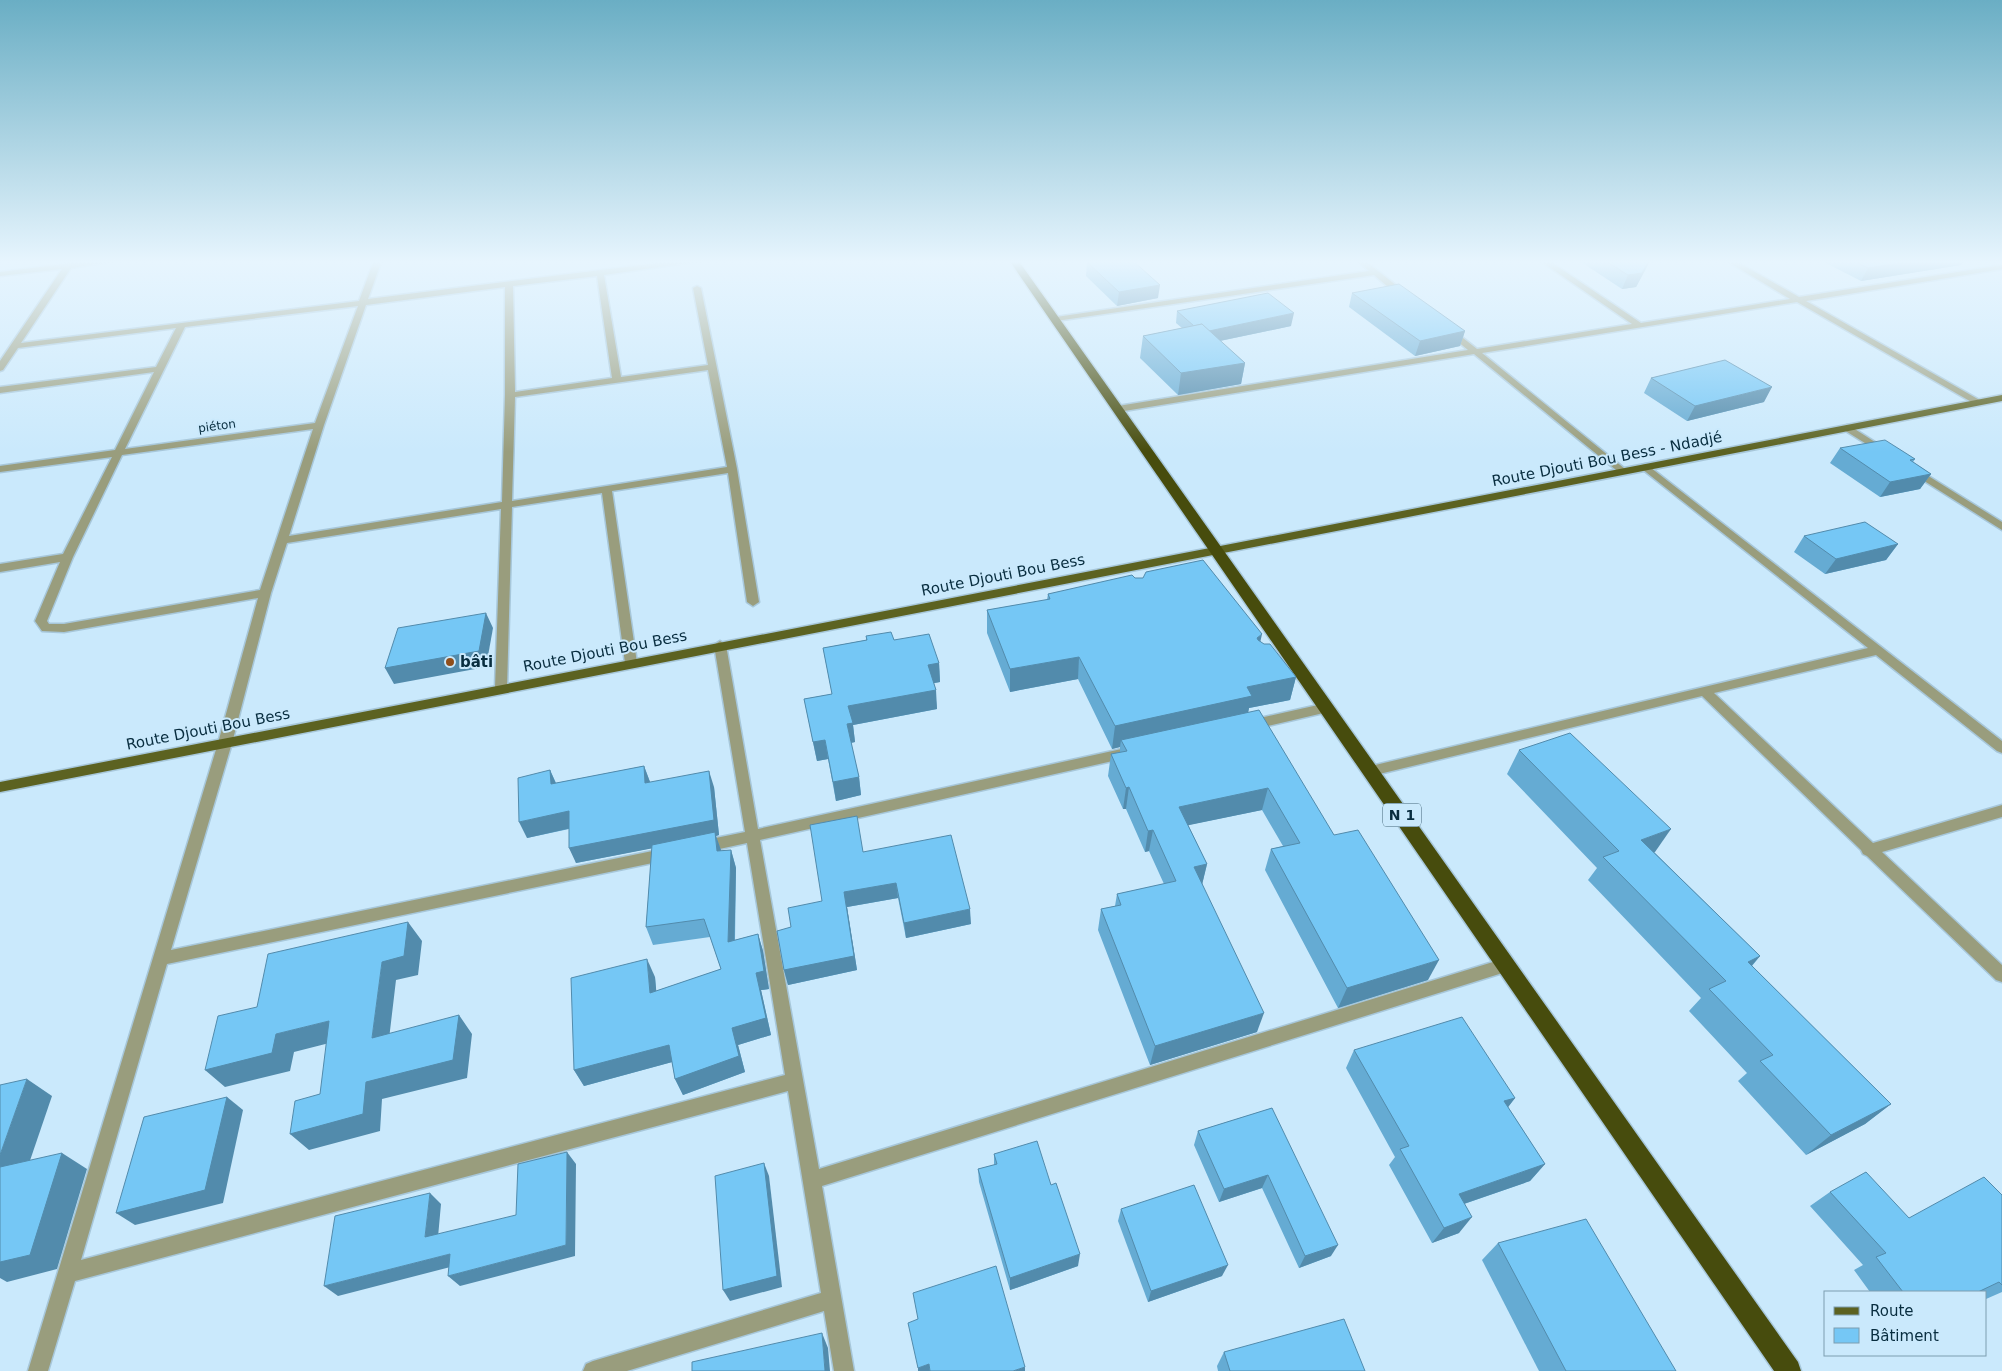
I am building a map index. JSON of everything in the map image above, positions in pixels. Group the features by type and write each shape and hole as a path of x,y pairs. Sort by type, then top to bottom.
{"highway":[{"name":"N 1","path":"1059,324 1217,550 1284,660 1327,708 1789,1371"}],"main road":[{"name":"Route Djouti Bou Bess - Ndadjé","path":"1217,550 2002,398"},
{"name":"Route Djouti Bou Bess","path":"0,787 720,645 1217,550"}],"street":[{"path":"0,368 29,324"},
{"path":"14,346 196,324"},
{"path":"38,1371 225,743 265,593 353,324"},
{"path":"501,688 510,395 509,324"},
{"path":"608,324 617,379"},
{"path":"704,324 732,469 753,602"},
{"path":"1441,324 1621,471"},
{"path":"1118,409 1645,324"},
{"path":"1840,324 1978,402"},
{"path":"181,326 67,557 41,620 46,628 64,628 265,593"},
{"path":"510,395 713,367"},
{"path":"0,390 160,370"},
{"name":"piéton","path":"0,469 319,425"},
{"path":"1847,428 2002,527"},
{"path":"1646,466 2002,748"},
{"path":"282,540 732,469"},
{"path":"607,489 632,663"},
{"path":"0,568 67,557"},
{"path":"1120,569 1128,583"},
{"path":"720,645 844,1371"},
{"path":"1371,771 1878,650"},
{"path":"1704,691 1868,850 2002,976"},
{"path":"1239,728 1327,708"},
{"path":"160,959 753,836 1142,749"},
{"path":"1868,850 2002,812"},
{"path":"812,1180 1506,965"},
{"path":"67,1273 795,1081"},
{"path":"593,1371 832,1299"}],"building":[{"path":"1192,324 1242,324 1209,331 1202,324 1194,326"},
{"path":"1202,324 1245,363 1181,373 1143,336"},
{"path":"1396,324 1455,324 1465,331 1420,341"},
{"path":"1725,360 1772,387 1695,406 1651,378"},
{"path":"1885,440 1915,459 1910,460 1931,474 1890,482 1840,448"},
{"path":"1865,522 1898,544 1836,559 1804,536"},
{"path":"1203,560 1262,634 1257,638 1258,640 1264,644 1270,644 1296,677 1247,687 1252,696 1115,726 1079,657 1010,669 987,610 1050,599 1048,594 1132,575 1135,578 1143,578 1146,572"},
{"path":"486,613 479,651 385,668 398,628"},
{"path":"891,632 894,640 929,634 939,663 928,665 936,690 848,706 853,723 847,724 859,777 833,782 825,740 813,742 804,699 832,694 823,648 867,640 866,636"},
{"path":"1259,710 1334,835 1358,830 1439,960 1347,988 1271,849 1300,843 1268,788 1179,807 1207,864 1194,867 1264,1013 1155,1046 1101,909 1121,905 1117,894 1176,881 1153,830 1148,831 1129,787 1126,788 1111,754 1127,751 1121,740"},
{"path":"1570,733 1671,829 1641,840 1760,956 1748,962 1891,1104 1831,1135 1760,1061 1773,1055 1709,989 1726,981 1603,857 1619,851 1519,750"},
{"path":"644,766 645,783 709,771 714,820 569,848 569,811 519,822 518,778 550,770 551,784"},
{"path":"857,816 863,852 951,835 970,909 904,923 896,883 844,892 854,956 784,970 777,931 791,927 788,908 822,901 810,825"},
{"path":"715,832 717,851 731,850 728,942 758,934 764,971 756,973 766,1018 732,1028 739,1056 675,1079 669,1045 574,1070 571,978 647,959 650,993 721,969 704,919 646,927 652,845"},
{"path":"408,922 404,956 382,962 372,1038 459,1015 453,1060 366,1082 363,1114 290,1134 295,1101 320,1094 329,1021 276,1034 272,1053 205,1070 218,1016 257,1007 268,954"},
{"path":"1462,1017 1515,1098 1504,1101 1545,1164 1459,1194 1472,1217 1444,1228 1400,1149 1409,1146 1354,1050"},
{"path":"27,1079 0,1155 0,1085"},
{"path":"227,1097 205,1190 116,1213 144,1117"},
{"path":"1272,1108 1338,1245 1305,1256 1268,1175 1224,1189 1198,1131"},
{"path":"1037,1141 1051,1185 1056,1183 1080,1254 1010,1278 978,1169 997,1164 994,1154"},
{"path":"567,1152 566,1245 448,1276 450,1254 324,1286 335,1216 430,1193 425,1237 516,1215 518,1164"},
{"path":"62,1153 30,1255 0,1262 0,1167"},
{"path":"764,1163 777,1276 723,1290 715,1176"},
{"path":"1866,1172 1909,1218 1984,1177 2002,1195 2002,1285 1999,1282 1980,1291 1902,1291 1876,1257 1886,1253 1830,1192"},
{"path":"1194,1185 1228,1265 1151,1291 1121,1209"},
{"path":"1586,1219 1676,1371 1566,1371 1498,1243"},
{"path":"996,1266 1025,1367 1013,1371 930,1371 929,1364 918,1368 908,1323 918,1319 913,1293"},
{"path":"1344,1319 1365,1371 1230,1371 1224,1352"},
{"path":"822,1333 825,1371 692,1371 692,1362"}],"place":[{"name":"bâti","path":"450,662"}]}
